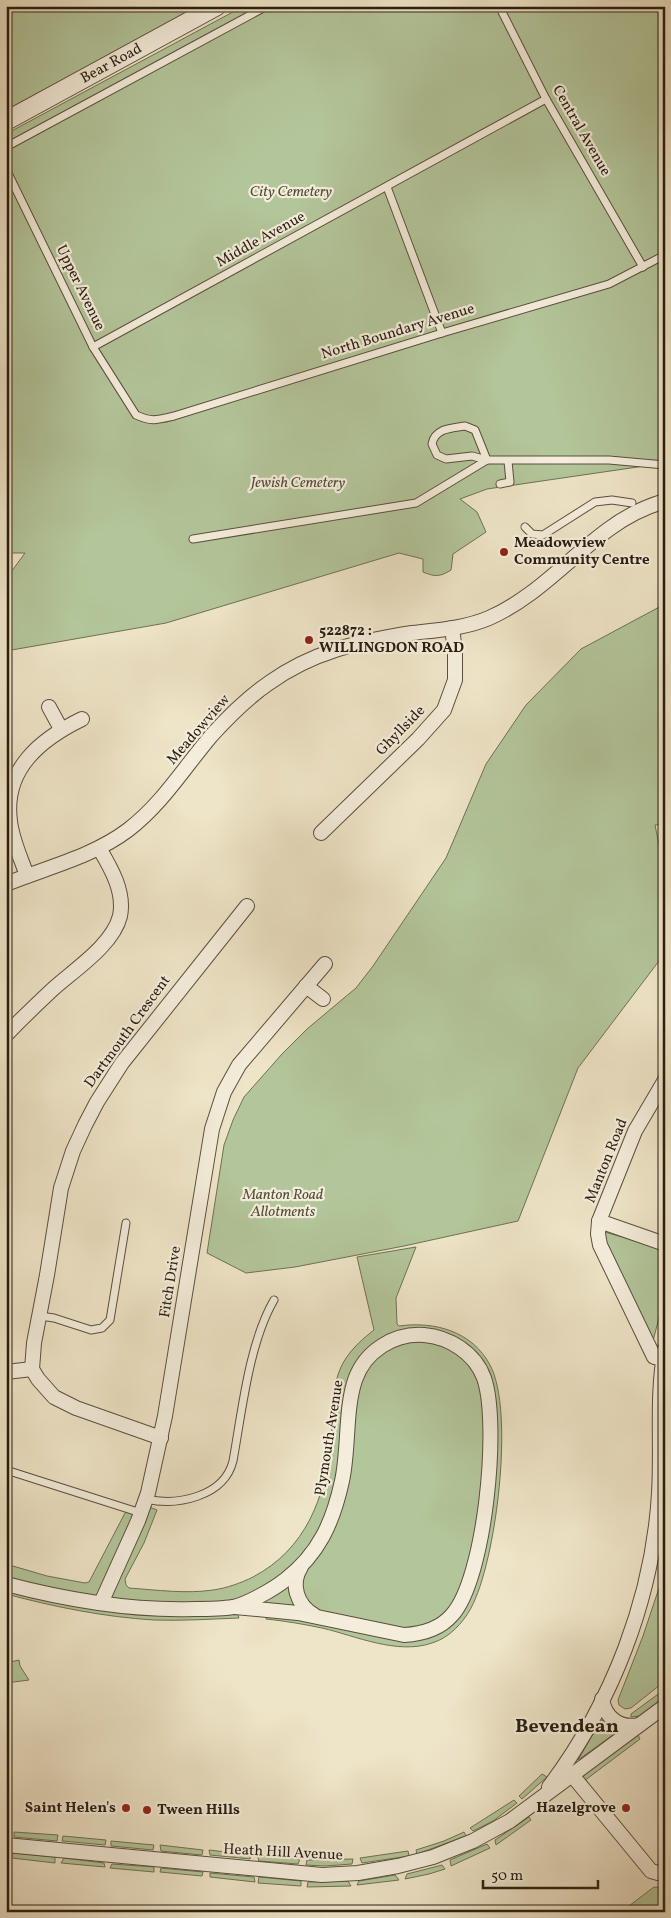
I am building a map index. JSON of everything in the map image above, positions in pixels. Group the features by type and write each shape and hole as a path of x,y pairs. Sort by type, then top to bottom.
{"street":[{"name":"Bear Road","path":"6,121 217,6"},
{"name":"Meadowview","path":"6,884 67,862 99,848 128,829 154,807 212,735 234,711 291,668 319,654 344,646 452,628 488,619 506,609 552,576 609,529 640,511 665,501"},
{"name":"Ghyllside","path":"321,833 418,739 444,710 455,680 455,651 452,628"},
{"path":"49,707 61,729"},
{"path":"27,876 10,821 12,792 18,774 26,760 38,747 61,729 82,718"},
{"path":"6,1035 102,946 115,927 121,908 118,887 113,872 99,848"},
{"name":"Dartmouth Crescent","path":"32,1369 34,1343 61,1188 73,1151 85,1125 122,1063 247,906"},
{"name":"Fitch Drive","path":"101,1603 141,1513 161,1438 210,1137 218,1105 239,1065 326,964"},
{"path":"306,986 322,999"},
{"name":"Manton Road","path":"665,1080 635,1131 599,1221 665,1244"},
{"path":"541,1797 571,1755 602,1699 631,1633 645,1582 654,1535 659,1493 660,1383 664,1354 654,1357 614,1276 598,1240 599,1221"},
{"name":"Plymouth Avenue","path":"6,1584 145,1610 235,1607 290,1612 396,1634 412,1635 427,1632 444,1623 464,1598 473,1570 488,1483 490,1425 484,1379 476,1364 463,1350 453,1343 439,1338 418,1335 402,1337 385,1343 366,1359 360,1368 354,1383 344,1469 334,1509 324,1535 296,1578 297,1594 305,1608 319,1617"},
{"path":"6,1372 32,1369 43,1386 64,1403 161,1438"},
{"name":"Plymouth Avenue","path":"235,1607 278,1586 304,1563"},
{"path":"602,1699 606,1712 613,1721 626,1726 640,1725"},
{"name":"Heath Hill Avenue","path":"6,1845 322,1875 358,1873 415,1862 461,1847 497,1829 665,1707"},
{"path":"572,1775 651,1871 658,1874 665,1870"}],"lane":[{"path":"6,147 267,6"},
{"name":"Central Avenue","path":"499,6 546,99 643,267"},
{"name":"Middle Avenue","path":"93,347 546,99"},
{"name":"Upper Avenue","path":"6,169 93,347 136,415"},
{"path":"387,187 442,332"},
{"name":"North Boundary Avenue","path":"136,415 148,420 174,416 442,332 608,284 665,255"},
{"path":"487,460 475,430 470,427 465,426 442,430 433,439 433,449 440,458 446,459 472,456 487,460 508,461 610,460 665,465"},
{"path":"193,539 416,503 487,460"},
{"path":"500,484 510,482 508,461"},
{"path":"525,528 532,534 543,535 595,502 612,500 632,503"},
{"path":"40,1316 54,1318 91,1330 107,1325 110,1320 126,1223"},
{"path":"146,1499 167,1501 189,1499 216,1486 229,1471 233,1461 253,1356 274,1300"},
{"path":"6,1470 141,1513"},
{"path":"38,1480 40,1472"}],"green space":[{"path":"6,6 201,6 6,110"},
{"name":"City Cemetery","path":"244,6 665,6 665,463 487,489 460,499 477,512 486,532 453,554 451,570 444,574 434,575 423,572 423,559 399,553 166,623 6,651 6,579 25,553 6,553 6,134"},
{"name":"Manton Road Allotments","path":"665,604 665,824 655,825 665,874 665,953 578,1068 518,1221 295,1267 246,1273 207,1253 224,1145 244,1097 307,1029 356,988 373,966 446,858 486,764 526,705 581,649"},
{"path":"601,1231 665,1249 665,1294 652,1345"},
{"path":"416,1247 396,1298 397,1324 399,1326 425,1325 438,1327 463,1336 473,1344 490,1365 497,1387 501,1416 502,1450 499,1486 495,1523 488,1557 480,1586 471,1608 450,1634 438,1641 419,1646 391,1646 322,1628 266,1619 267,1613 235,1607 239,1618 154,1620 80,1611 6,1594 6,1564 47,1576 85,1583 89,1582 125,1513 142,1504 157,1510 144,1543 125,1579 126,1585 129,1588 182,1592 229,1587 253,1577 287,1552 310,1520 324,1482 331,1441 334,1392 341,1367 348,1355 374,1330 357,1257"},
{"path":"659,1588 665,1590 665,1681 631,1708 625,1709 619,1705 618,1700"},
{"path":"19,1660 20,1666 29,1680 6,1683 6,1663"},
{"path":"665,1689 665,1697 639,1716 631,1717 631,1714"},
{"path":"603,1720 616,1729 617,1732 578,1760 600,1722"},
{"path":"638,1735 640,1739 584,1781 583,1776"},
{"path":"542,1774 547,1777 522,1799 519,1796"},
{"path":"514,1800 517,1803 493,1821 473,1831 470,1828"},
{"path":"529,1817 531,1820 496,1845 495,1840"},
{"path":"14,1832 58,1835 57,1841 14,1837"},
{"path":"464,1832 466,1836 417,1854 416,1850"},
{"path":"63,1836 106,1840 105,1845 62,1841"},
{"path":"111,1841 154,1845 153,1850 111,1846"},
{"path":"487,1844 490,1848 451,1866 450,1860"},
{"path":"160,1845 203,1850 202,1855 161,1851"},
{"path":"209,1850 251,1855 250,1859 210,1855"},
{"path":"408,1851 409,1856 362,1863 360,1858"},
{"path":"13,1853 55,1857 55,1863 12,1858"},
{"path":"257,1855 300,1859 298,1864 259,1861"},
{"path":"64,1858 104,1863 105,1867 61,1863"},
{"path":"353,1859 352,1864 306,1865 307,1860"},
{"path":"112,1864 154,1867 154,1872 110,1868"},
{"path":"442,1865 445,1869 405,1879 407,1874"},
{"path":"161,1868 203,1872 202,1876 160,1872"},
{"path":"210,1873 254,1877 255,1882 210,1877"},
{"path":"395,1875 399,1880 357,1885 359,1881"},
{"path":"259,1877 301,1881 301,1886 258,1883"},
{"path":"348,1881 351,1886 307,1887 308,1882"},
{"path":"654,1887 665,1888 665,1912 621,1912"}],"place":[{"name":"Meadowview Community Centre","path":"504,552"},
{"name":"522872 : WILLINGDON ROAD","path":"309,640"},
{"name":"Saint Helen's","path":"126,1808"},
{"name":"Hazelgrove","path":"626,1808"},
{"name":"Tween Hills","path":"147,1810"}],"district":[{"name":"Bevendean","path":"567,1727"}],"park label":[{"name":"Jewish Cemetery","path":"298,483"}]}
